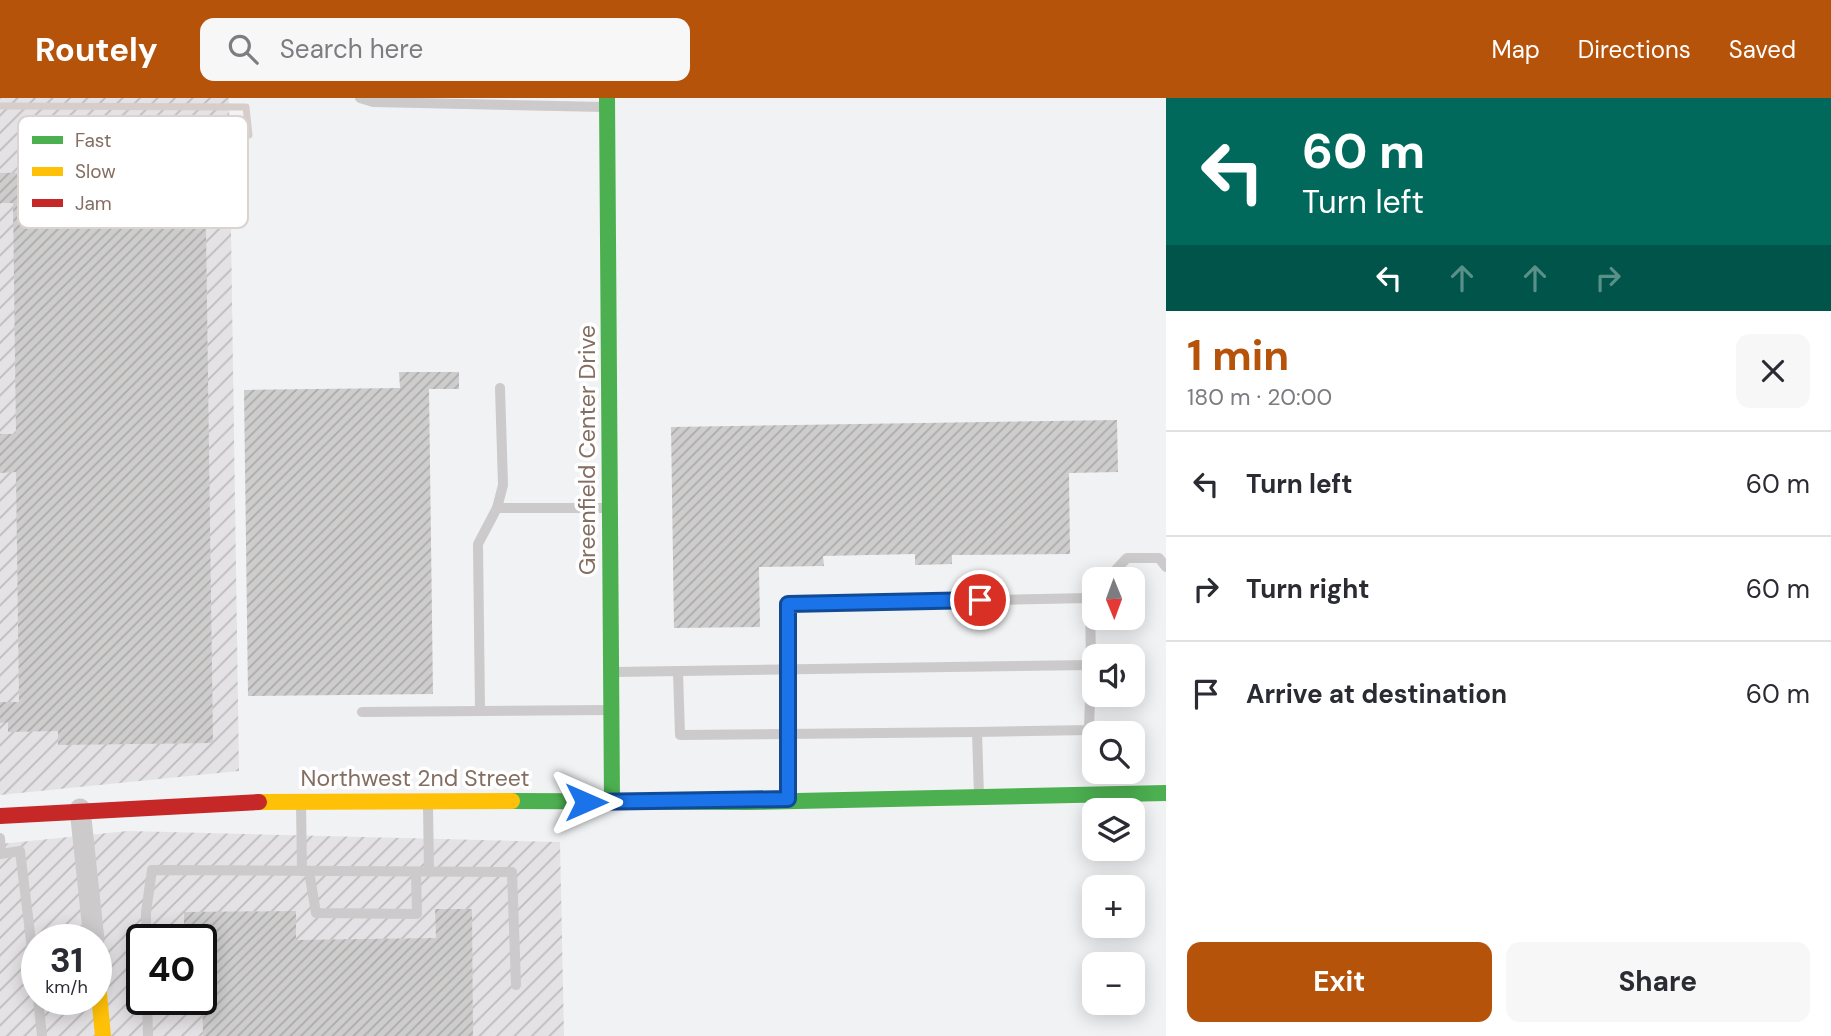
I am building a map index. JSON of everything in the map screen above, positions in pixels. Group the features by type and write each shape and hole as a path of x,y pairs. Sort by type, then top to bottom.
{"street":[{"name":"Greenfield Center Drive","path":"607,103 612,802"},
{"name":"Northwest 2nd Street","path":"0,816 80,809 301,800 612,802 1166,793"},
{"path":"80,809 92,924"},
{"path":"101,1015 103,1036"}],"lane":[{"path":"360,98 373,102 607,103"},
{"path":"480,710 478,544 497,508 502,485 500,388"},
{"path":"497,508 610,508"},
{"path":"1118,567 1126,558 1158,558 1166,567"},
{"path":"788,799 788,604 1082,596"},
{"path":"611,672 1082,666"},
{"path":"678,672 680,735 1089,730 1090,707"},
{"path":"362,712 611,710"},
{"path":"977,732 979,796"},
{"path":"428,799 429,872"},
{"path":"301,800 306,871 316,913 417,914 416,872"},
{"path":"0,838 1,854 20,851 29,924"},
{"path":"146,924 152,870 512,872 516,985"},
{"path":"40,1015 42,1036"},
{"path":"147,1015 148,1036"}],"shaded area":[{"path":"0,98 229,98 229,116 18,116 18,228 231,228 239,771 0,795"},
{"path":"128,831 560,842 564,1036 0,1036 0,844"}],"building":[{"path":"0,173 18,173 18,228 206,228 213,743 58,745 58,731 8,732 8,722 0,723 0,702 19,702 16,472 0,473 0,434 16,434 13,203 0,203"},
{"path":"399,372 459,372 459,389 429,389 433,694 248,696 244,390 400,388"},
{"path":"1117,420 1118,472 1069,473 1070,554 952,555 952,564 915,565 915,554 823,556 824,566 759,567 760,627 674,628 671,427"},
{"path":"435,909 472,909 473,1036 203,1036 203,1015 217,1015 217,924 184,924 184,912 296,911 296,940 436,938"}],"waterway":[{"path":"0,106 246,107 247,116"},
{"path":"248,126 249,135"}],"traffic: fast":[{"path":"607,98 612,802"},
{"path":"512,801 748,802 1166,793"}],"traffic: slow":[{"path":"259,802 512,801"},
{"path":"101,1015 103,1036"}],"traffic: jam":[{"path":"0,816 259,802"}],"route":[{"path":"586,802 788,799 788,604 980,600"}]}
